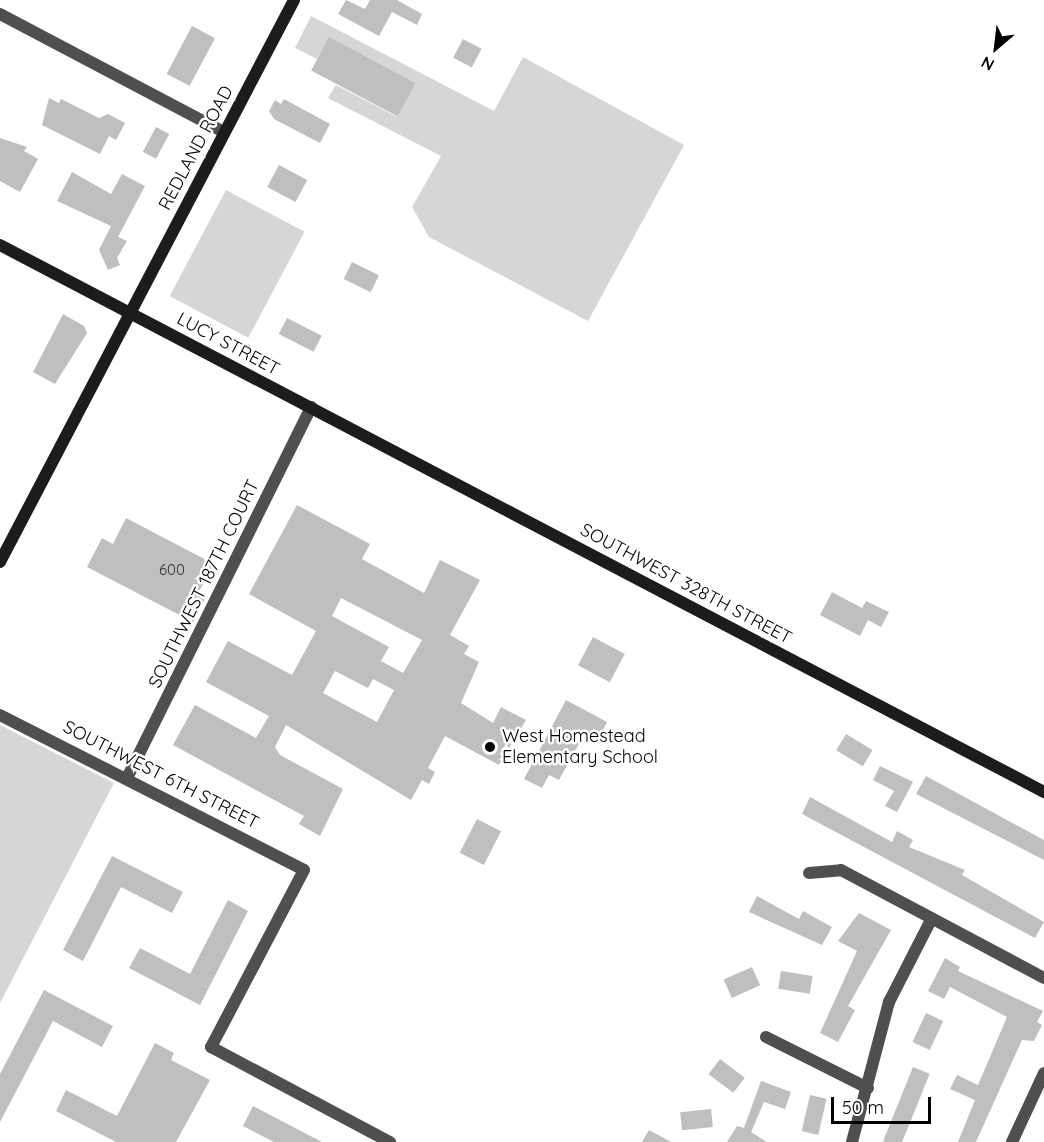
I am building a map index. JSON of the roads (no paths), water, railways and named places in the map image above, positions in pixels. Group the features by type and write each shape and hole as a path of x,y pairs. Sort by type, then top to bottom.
{"street":[{"name":"REDLAND ROAD","path":"0,562 294,0"},
{"path":"0,14 225,132"},
{"name":"LUCY STREET","path":"0,245 310,407"},
{"name":"SOUTHWEST 187TH COURT","path":"128,776 310,407"},
{"name":"SOUTHWEST 328TH STREET","path":"310,407 1044,792"},
{"name":"SOUTHWEST 6TH STREET","path":"0,715 128,776 304,870 211,1047 390,1142"},
{"path":"809,873 841,870 1044,978"},
{"path":"852,1142 889,1002 932,918"},
{"path":"766,1037 868,1088"},
{"path":"1011,1142 1044,1073"}],"place":[{"name":"West Homestead Elementary School","path":"490,747"}]}
